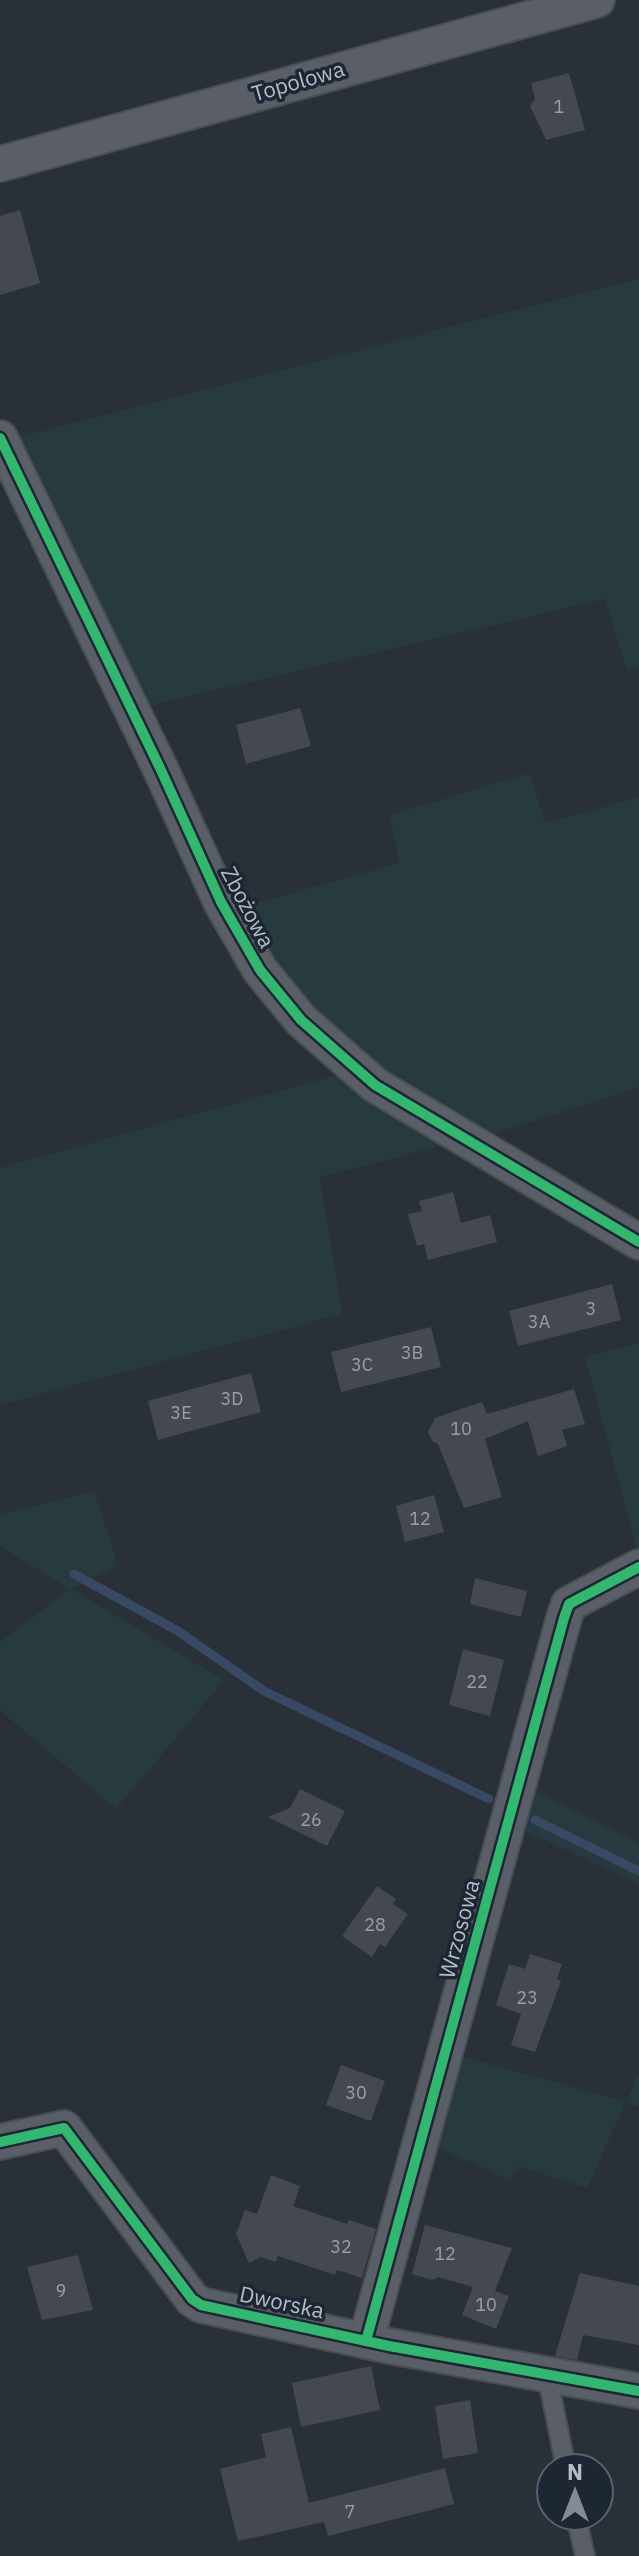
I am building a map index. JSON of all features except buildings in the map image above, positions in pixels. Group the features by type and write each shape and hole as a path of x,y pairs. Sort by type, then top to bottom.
{"street":[{"name":"Topolowa","path":"0,164 597,0"},
{"name":"Zbożowa","path":"0,438 95,631 221,902 260,970 301,1020 375,1085 639,1242"},
{"name":"Wrzosowa","path":"366,2341 564,1618 569,1604 639,1567"},
{"name":"Dworska","path":"0,2142 64,2128 192,2299 201,2305 366,2341 639,2391"}],"lane":[{"path":"547,2374 563,2452"},
{"path":"580,2532 585,2556"}],"green space":[{"path":"639,279 639,667 627,671 605,599 143,707 86,571 15,438"},
{"path":"530,773 545,823 639,797 639,1087 479,1139 428,1109 310,1012 235,909 399,863 390,815"},
{"path":"348,1072 456,1142 320,1177 342,1314 0,1405 0,1168"},
{"path":"639,1343 639,1556 585,1357"},
{"path":"94,1491 118,1565 71,1589 224,1680 116,1809 0,1710 0,1642 70,1589 0,1546 0,1514"},
{"path":"530,1789 639,1843 639,1884 517,1827"},
{"path":"454,2054 626,2102 587,2188 519,2166 509,2180 431,2144"},
{"path":"639,2073 639,2107 626,2102"}],"waterway":[{"path":"74,1574 178,1631 264,1691 489,1799"},
{"path":"535,1820 639,1871"}],"cycle path":[{"path":"0,438 160,768 221,902 260,970 301,1020 375,1085 639,1242"},
{"path":"366,2341 564,1618 569,1604 639,1567"},
{"path":"0,2142 64,2128 192,2299 201,2305 389,2346 639,2391"}]}
